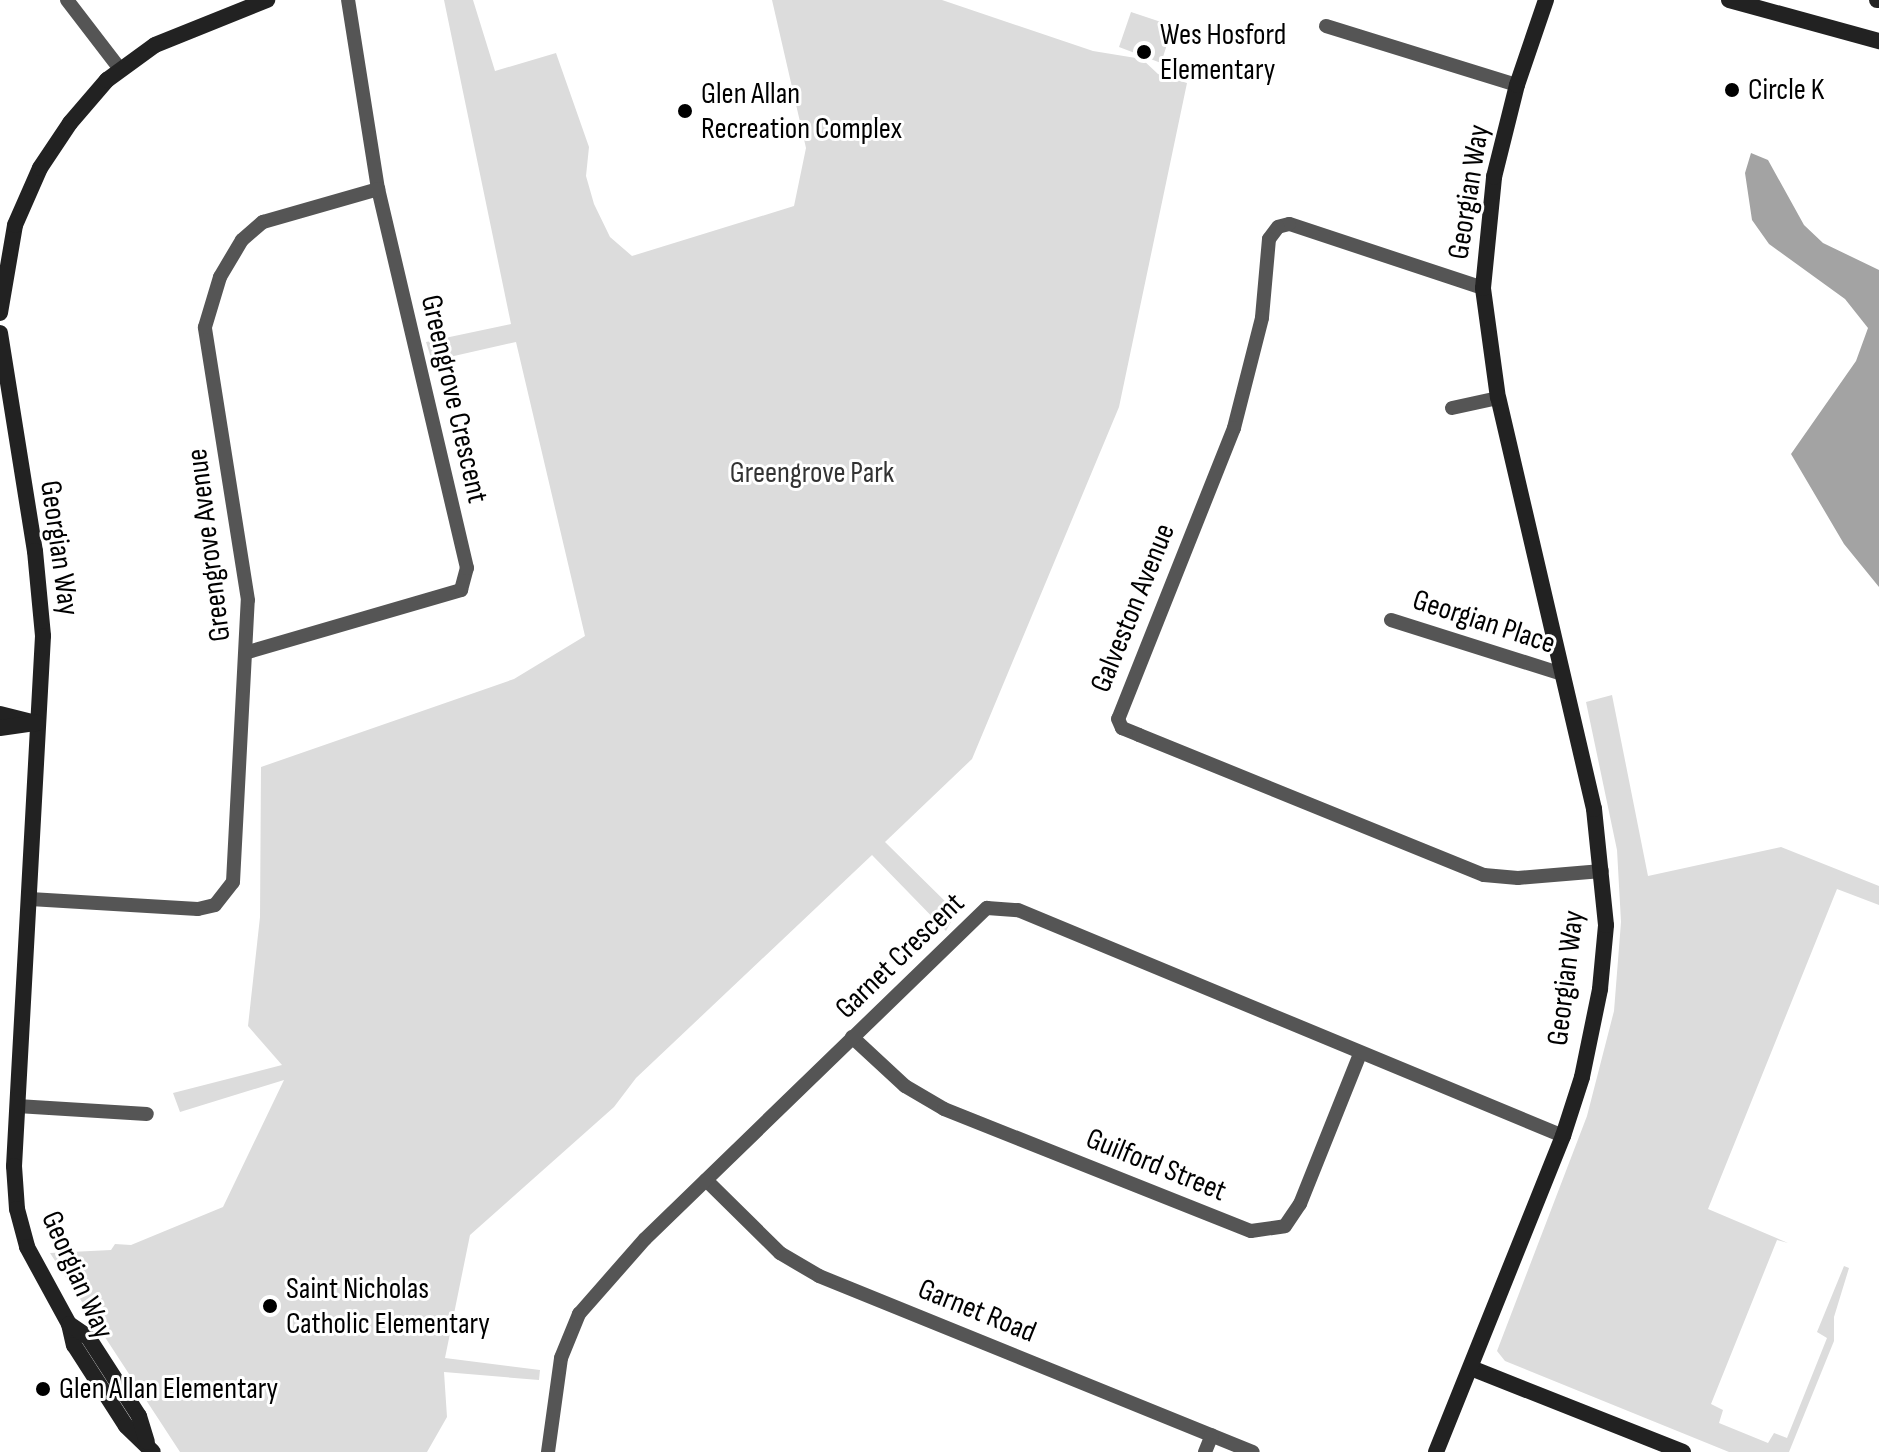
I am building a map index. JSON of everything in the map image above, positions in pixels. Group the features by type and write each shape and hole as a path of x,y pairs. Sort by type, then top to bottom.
{"street":[{"path":"67,0 120,69"},
{"path":"0,313 15,225 40,168 70,123 120,69 186,29 267,0"},
{"name":"Greengrove Crescent","path":"248,652 461,590 467,568 378,189 348,0"},
{"name":"Georgian Way","path":"1436,1452 1563,1136 1582,1077 1600,989 1606,925 1594,809 1498,398 1483,288 1494,177 1517,85 1546,0"},
{"path":"1729,0 1879,41"},
{"path":"1326,26 1517,85"},
{"name":"Greengrove Avenue","path":"30,899 198,909 215,905 233,882 248,652 248,600 205,327 211,299 242,240 263,222 378,189"},
{"name":"Galveston Avenue","path":"1483,288 1289,224 1278,227 1269,239 1262,318 1234,428 1118,719 1122,728 1484,875 1518,878 1602,871"},
{"name":"Georgian Way","path":"0,333 5,415 42,607 30,899 17,1106 17,1209 27,1247 69,1324 74,1345 119,1414 150,1447"},
{"path":"1452,408 1498,398"},
{"name":"Georgian Place","path":"1391,620 1562,674"},
{"path":"0,714 37,723"},
{"path":"0,728 37,723"},
{"name":"Garnet Crescent","path":"548,1452 561,1358 579,1314 706,1180 987,908 1004,906 1563,1136"},
{"name":"Guilford Street","path":"852,1037 905,1086 944,1109 1251,1231 1285,1226 1300,1204 1360,1054"},
{"path":"17,1106 147,1114"},
{"name":"Garnet Road","path":"706,1180 780,1253 819,1276 1253,1452"},
{"path":"1471,1368 1664,1449 1683,1452"},
{"path":"1205,1452 1212,1435"}],"green space":[{"name":"Greengrove Park","path":"444,0 473,0 495,71 556,53 589,147 586,176 594,204 610,237 632,256 794,206 806,148 772,0 942,0 1093,51 1142,59 1158,74 1187,83 1119,407 972,759 885,842 956,912 946,931 872,855 636,1078 614,1107 470,1235 445,1358 540,1370 539,1380 444,1372 447,1417 427,1452 180,1452 50,1253 111,1250 115,1244 131,1245 223,1207 284,1080 180,1112 173,1093 282,1065 248,1026 260,917 261,767 514,679 585,636 516,342 432,361 426,342 511,324"},
{"path":"1131,12 1173,26 1161,63 1119,47"},
{"path":"1612,695 1648,876 1781,847 1879,886 1879,905 1837,889 1708,1209 1788,1243 1777,1240 1711,1404 1723,1410 1719,1423 1768,1443 1774,1433 1787,1438 1827,1338 1817,1332 1844,1266 1849,1268 1834,1317 1834,1341 1789,1452 1729,1452 1505,1361 1497,1351 1587,1116 1614,1011 1621,922 1617,850 1586,702"}],"shaded area":[{"path":"1751,153 1768,160 1804,225 1823,243 1879,270 1879,587 1844,544 1791,454 1856,361 1868,328 1845,299 1769,244 1752,220 1745,173"}],"place":[{"name":"Wes Hosford Elementary","path":"1144,52"},
{"name":"Circle K","path":"1732,90"},
{"name":"Glen Allan Recreation Complex","path":"685,111"},
{"name":"Saint Nicholas Catholic Elementary","path":"270,1306"},
{"name":"Glen Allan Elementary","path":"43,1389"}]}
